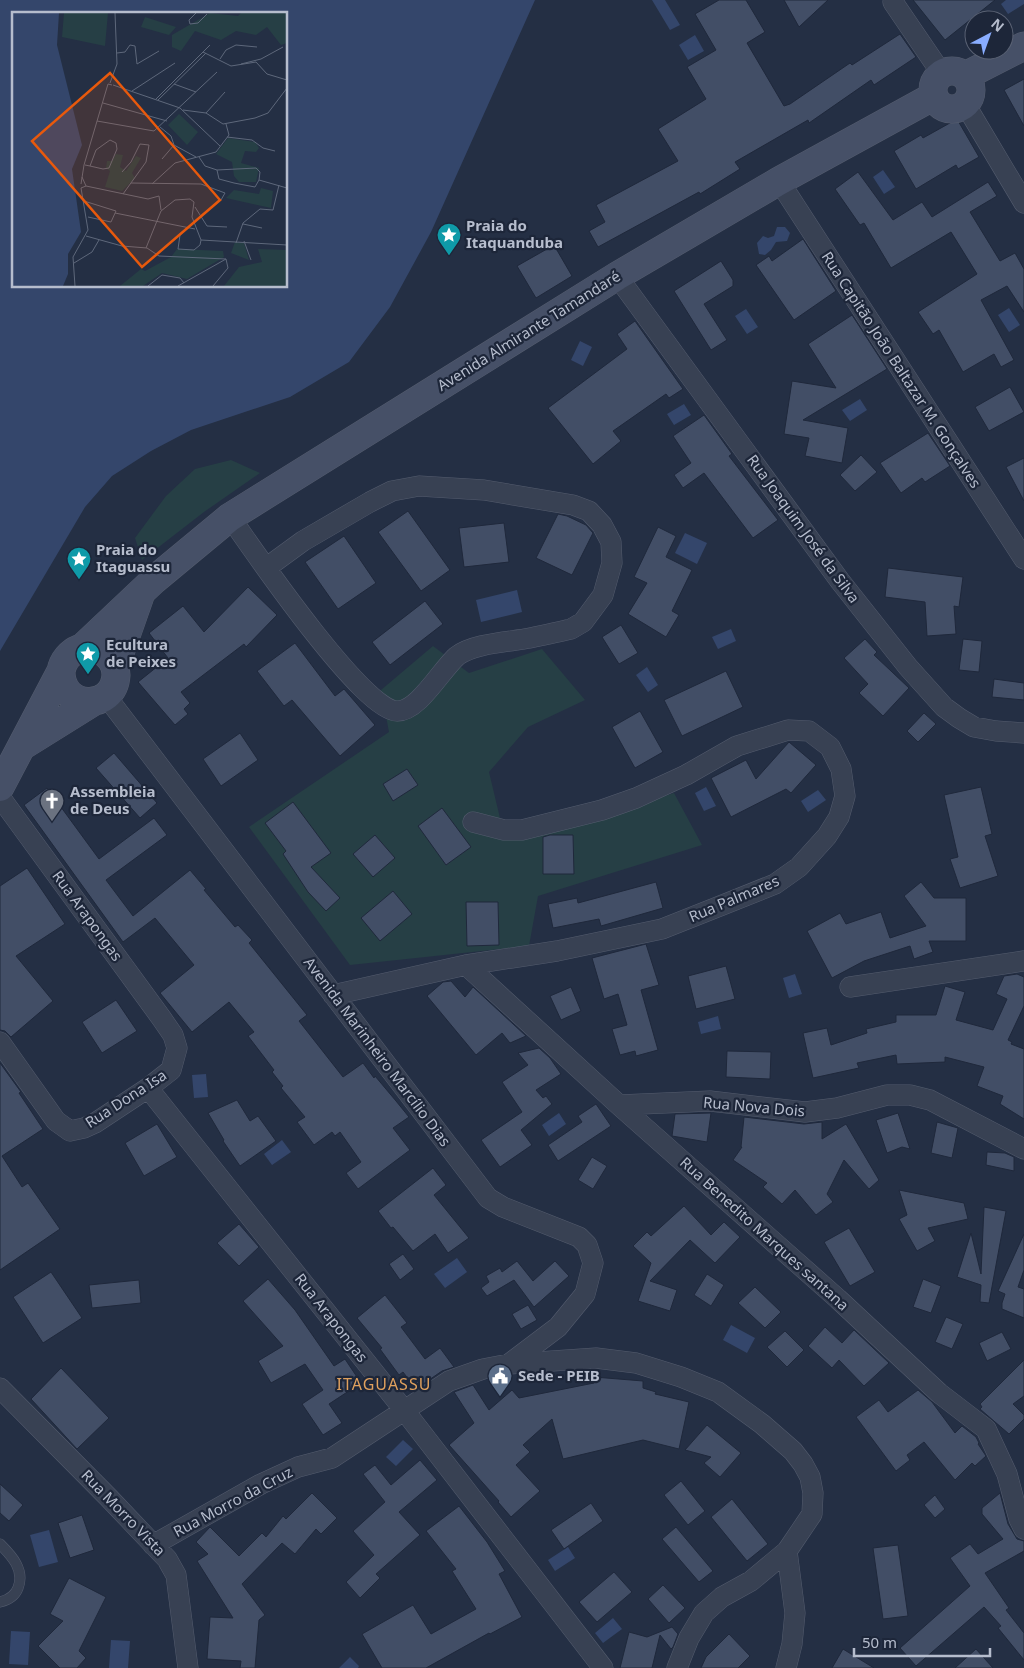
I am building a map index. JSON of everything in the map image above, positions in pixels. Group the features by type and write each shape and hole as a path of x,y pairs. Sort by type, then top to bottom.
{"main road":[{"name":"Avenida Almirante Tamandaré","path":"0,787 60,672 63,662 69,654 83,647 101,628 166,570 230,518 616,276 947,82 1024,46"},
{"path":"947,82 937,101 948,108 960,107 965,104"},
{"name":"Avenida Almirante Tamandaré","path":"22,746 99,699 114,683 115,668 141,593"},
{"path":"83,647 97,648 103,651 112,661 115,668"},
{"path":"60,672 62,684 69,695 80,701 99,699"}],"street":[{"path":"893,2 947,82"},
{"path":"965,104 1024,202"},
{"name":"Rua Capitão João Baltazar M. Gonçalves","path":"779,181 1024,559"},
{"name":"Rua Joaquim José da Silva","path":"616,276 840,581 908,667 944,707 974,727 1024,733"},
{"path":"230,518 266,568 350,676 370,696 387,708 397,712 414,706 441,673 459,655 479,647 571,629 583,622 603,595 612,563 610,542 602,525 589,511 573,506 484,490 419,486 392,491 370,502 303,541 266,568"},
{"name":"Avenida Marinheiro Marcílio Dias","path":"99,699 333,995 488,1198 503,1207 579,1237 587,1245 593,1263 586,1294 558,1326 509,1364"},
{"name":"Rua Palmares","path":"333,995 466,965 557,951 662,929 775,884 799,867 827,836 838,817 845,796 841,769 830,747 809,731 788,730 737,746 686,775 636,798 602,810 522,830 504,830 473,822"},
{"name":"Rua Arapongas","path":"0,797 173,1036"},
{"path":"850,987 1024,961"},
{"name":"Rua Benedito Marques santana","path":"466,965 619,1105 838,1299 939,1393 986,1429 1007,1474 1019,1519 1024,1529"},
{"name":"Rua Dona Isa","path":"0,1042 56,1121 70,1131 84,1128 94,1123 148,1088 171,1070 177,1048 173,1036"},
{"name":"Rua Arapongas","path":"148,1088 404,1410 604,1668"},
{"name":"Rua Nova Dois","path":"619,1105 710,1101 805,1112 837,1108 887,1095 910,1095 930,1100 1024,1149"},
{"name":"Rua Morro da Cruz","path":"153,1545 261,1484 298,1467 332,1458 449,1382 483,1369 509,1364 596,1358 636,1363 681,1377 718,1392 762,1424 793,1451 803,1464 810,1477 813,1493 812,1514 787,1551 751,1581 722,1597 704,1613 689,1638 678,1668"},
{"name":"Rua Morro Vista","path":"0,1388 110,1498 167,1559 176,1575 188,1668"},
{"path":"786,1668 792,1644 795,1613 787,1551"}],"lane":[{"path":"0,1544 12,1556 18,1567 21,1580 16,1592 7,1600 0,1602"}],"green space":[{"path":"231,460 260,473 204,512 142,560 135,538 166,496 195,469"},
{"path":"433,646 469,673 542,649 585,700 528,727 489,772 505,839 572,825 674,793 702,845 538,896 529,946 350,965 249,827 389,732 381,690"}],"water":[{"path":"0,0 535,0 431,232 390,307 349,362 290,397 191,430 151,451 112,476 85,507 0,651"},
{"path":"652,0 665,0 680,25 670,30"},
{"path":"1006,0 1024,0 1024,4 1014,10 1005,10 1001,4"},
{"path":"695,35 704,51 688,60 679,45"},
{"path":"883,170 895,187 884,194 873,177"},
{"path":"777,227 785,227 790,233 787,241 776,242 765,255 759,254 757,243 763,236 768,238 774,236"},
{"path":"1009,308 1020,325 1009,332 998,315"},
{"path":"746,309 758,327 747,334 735,316"},
{"path":"580,341 592,347 583,366 571,360"},
{"path":"860,399 867,410 850,421 842,410"},
{"path":"684,404 691,415 674,425 667,414"},
{"path":"685,533 707,543 697,564 675,553"},
{"path":"517,590 522,612 481,622 476,600"},
{"path":"731,629 736,641 718,649 712,637"},
{"path":"647,667 658,685 648,692 636,675"},
{"path":"706,787 716,806 704,811 695,793"},
{"path":"818,790 826,800 808,812 801,801"},
{"path":"795,974 802,994 789,998 783,978"},
{"path":"718,1016 721,1029 701,1034 698,1022"},
{"path":"206,1074 208,1097 194,1098 192,1075"},
{"path":"559,1113 566,1124 549,1136 542,1125"},
{"path":"282,1140 291,1152 272,1165 264,1154"},
{"path":"457,1258 467,1272 445,1288 434,1274"},
{"path":"731,1325 755,1338 747,1353 723,1340"},
{"path":"403,1440 413,1449 396,1466 386,1457"},
{"path":"49,1530 58,1562 39,1567 30,1535"},
{"path":"568,1547 575,1558 555,1571 548,1560"},
{"path":"613,1618 622,1629 603,1643 595,1633"},
{"path":"11,1631 30,1632 28,1665 9,1664"},
{"path":"111,1640 130,1641 128,1668 109,1668"},
{"path":"350,1657 359,1666 358,1668 339,1668"}],"building":[{"path":"719,0 746,0 765,32 747,43 784,106 790,104 850,63 852,65 900,34 916,57 874,85 871,80 809,123 808,120 735,162 740,169 700,194 699,192 598,247 589,231 605,222 596,205 678,161 658,129 706,99 687,67 716,50 695,14"},
{"path":"784,0 828,0 799,27"},
{"path":"913,0 995,0 982,10 964,10 964,25 945,40"},
{"path":"1024,79 1024,126 1004,90"},
{"path":"957,119 979,157 958,169 956,165 916,189 894,151 921,135 923,138"},
{"path":"858,172 893,220 922,202 932,217 988,182 997,196 970,212 1000,261 1015,253 1024,269 1024,312 1007,286 981,300 1014,360 1001,367 994,354 963,372 939,330 933,334 918,312 977,274 951,232 891,268 864,223 860,225 835,189"},
{"path":"803,239 836,291 794,320 756,265 769,256 772,261"},
{"path":"554,245 572,276 536,298 517,266"},
{"path":"721,261 733,280 733,286 704,304 727,340 711,350 674,291"},
{"path":"852,315 887,369 803,420 848,428 842,463 805,456 809,438 784,434 792,381 836,388 808,344"},
{"path":"635,321 683,389 669,398 666,394 613,431 621,441 593,464 548,408 627,349 617,334"},
{"path":"1010,387 1024,412 989,431 975,407"},
{"path":"704,415 732,454 729,456 778,520 753,538 704,473 683,488 674,475 691,463 673,436"},
{"path":"928,433 950,466 925,482 922,478 901,493 880,463"},
{"path":"861,455 877,472 855,491 840,475"},
{"path":"1024,458 1024,501 1006,467"},
{"path":"408,511 450,570 421,591 378,532"},
{"path":"558,514 586,525 593,533 572,575 536,558"},
{"path":"504,523 509,562 464,567 459,528"},
{"path":"658,527 676,536 666,557 692,570 672,611 679,615 666,637 628,614 647,583 634,577"},
{"path":"344,536 376,583 338,609 305,562"},
{"path":"888,568 963,577 959,607 954,606 956,634 927,636 925,602 885,597"},
{"path":"248,587 277,615 246,647 244,644 181,692 190,703 184,709 188,714 175,725 138,682 168,658 149,633 183,606 204,632"},
{"path":"425,601 443,624 390,665 372,642"},
{"path":"621,625 638,653 619,664 602,637"},
{"path":"865,639 877,652 874,655 909,688 883,716 859,693 868,684 844,658"},
{"path":"963,639 982,641 979,672 959,670"},
{"path":"295,643 335,696 344,689 375,725 340,756 292,700 284,706 257,671"},
{"path":"726,671 743,707 682,736 664,700"},
{"path":"994,679 1024,683 1024,700 992,697"},
{"path":"640,711 663,752 635,768 612,727"},
{"path":"924,713 936,724 918,742 907,731"},
{"path":"240,733 258,760 221,786 203,759"},
{"path":"789,742 816,765 791,793 786,789 731,817 711,778 746,760 756,779"},
{"path":"114,753 157,803 140,818 96,768"},
{"path":"407,769 418,785 393,801 383,784"},
{"path":"981,787 992,834 985,836 998,876 960,888 950,859 958,857 944,795"},
{"path":"47,788 99,859 154,818 167,835 106,880 133,916 190,870 235,927 238,925 252,940 249,943 307,1015 299,1021 343,1077 363,1063 409,1117 393,1128 410,1150 358,1189 346,1173 361,1162 340,1132 335,1136 332,1132 314,1145 297,1122 305,1117 281,1088 283,1086 272,1072 274,1070 248,1036 254,1032 229,1002 192,1032 160,993 194,965 155,918 123,942 24,805"},
{"path":"293,802 331,853 311,867 340,898 326,911 308,892 283,854 286,851 265,823"},
{"path":"442,808 471,847 446,865 418,826"},
{"path":"375,835 395,858 373,877 353,854"},
{"path":"550,835 573,835 574,874 543,874 543,837"},
{"path":"27,868 65,924 16,956 53,1001 11,1037 5,1031 0,1030 0,886"},
{"path":"656,882 663,908 601,926 599,919 553,928 548,904 577,898 578,903"},
{"path":"921,882 934,898 966,898 966,941 929,941 933,952 914,959 910,946 864,961 832,978 807,931 840,913 846,924 881,912 890,938 926,926 904,896"},
{"path":"393,891 412,914 380,941 361,918"},
{"path":"466,902 498,902 499,945 467,946"},
{"path":"646,944 659,985 641,990 658,1050 636,1056 635,1051 620,1055 612,1029 627,1025 618,994 604,999 592,958"},
{"path":"726,966 735,999 696,1009 688,976"},
{"path":"1017,974 1024,977 1024,1006 1008,1040 1012,1042 1011,1044 1024,1049 1024,1119 1000,1104 1003,1096 977,1086 984,1067 945,1057 945,1062 897,1064 896,1055 857,1063 859,1068 813,1078 803,1033 827,1028 831,1045 867,1033 866,1029 896,1022 896,1015 936,1015 945,986 965,992 956,1020 993,1030 1007,999 996,994 1004,976"},
{"path":"451,981 465,997 473,987 526,1036 510,1043 502,1033 476,1055 427,996 443,982"},
{"path":"571,987 581,1011 561,1020 550,996"},
{"path":"116,1000 137,1031 102,1053 82,1022"},
{"path":"539,1048 550,1058 561,1074 536,1090 543,1098 546,1096 552,1104 521,1130 532,1145 500,1167 481,1140 522,1112 502,1082 528,1065 518,1053"},
{"path":"727,1051 771,1052 770,1079 726,1077"},
{"path":"0,1063 21,1092 19,1093 43,1129 2,1156 22,1187 28,1183 60,1229 0,1270"},
{"path":"237,1100 250,1121 258,1116 276,1141 240,1166 223,1141 208,1113"},
{"path":"596,1104 611,1126 558,1161 548,1145 582,1122 578,1116"},
{"path":"711,1113 707,1142 672,1136 675,1114"},
{"path":"898,1113 910,1149 902,1147 887,1153 876,1120"},
{"path":"744,1117 804,1124 822,1122 822,1139 846,1124 879,1180 869,1189 844,1160 827,1194 833,1202 816,1215 795,1190 782,1204 763,1187 767,1183 733,1160 742,1147"},
{"path":"937,1122 958,1128 952,1158 931,1153"},
{"path":"157,1124 177,1157 144,1176 125,1143"},
{"path":"987,1152 1005,1153 1014,1157 1014,1171 986,1165"},
{"path":"592,1157 607,1166 593,1189 578,1180"},
{"path":"433,1168 446,1185 434,1195 469,1238 448,1253 435,1234 413,1251 378,1211"},
{"path":"899,1190 964,1203 968,1219 928,1228 935,1241 917,1251 899,1219 907,1215"},
{"path":"684,1206 711,1235 724,1222 740,1237 715,1263 690,1240 650,1281 677,1290 670,1311 638,1301 651,1263 633,1246 647,1232 651,1236"},
{"path":"984,1207 1006,1211 989,1303 980,1302 981,1285 957,1277 971,1233 981,1274"},
{"path":"239,1224 259,1247 239,1266 217,1243"},
{"path":"849,1228 875,1272 850,1286 824,1242"},
{"path":"1024,1234 1024,1270 1018,1287 1024,1289 1024,1318 1002,1309 1005,1294 998,1291"},
{"path":"403,1254 414,1269 400,1280 389,1264"},
{"path":"517,1261 533,1281 555,1261 569,1276 534,1307 514,1280 487,1296 481,1288 489,1282 486,1276 500,1268 502,1272"},
{"path":"51,1272 82,1318 43,1343 13,1297"},
{"path":"707,1274 724,1285 711,1306 694,1295"},
{"path":"268,1279 295,1310 334,1366 345,1359 361,1383 329,1404 342,1423 323,1435 302,1404 323,1390 305,1364 271,1383 258,1361 283,1346 243,1301"},
{"path":"923,1279 941,1286 931,1313 913,1307"},
{"path":"139,1280 141,1303 92,1308 89,1285"},
{"path":"755,1287 781,1312 765,1328 738,1303"},
{"path":"385,1295 407,1323 401,1327 425,1359 440,1348 454,1367 442,1371 416,1389 403,1372 399,1375 380,1349 382,1348 357,1318"},
{"path":"528,1305 537,1320 521,1329 512,1314"},
{"path":"946,1317 963,1324 952,1349 935,1342"},
{"path":"825,1327 842,1343 854,1330 889,1363 864,1386 839,1360 832,1368 808,1346"},
{"path":"785,1331 804,1350 787,1367 767,1347"},
{"path":"1002,1332 1011,1349 987,1361 979,1343"},
{"path":"1024,1360 1024,1396 1013,1404 1024,1415 1024,1419 1009,1434 980,1409 982,1407 980,1404"},
{"path":"61,1368 109,1418 77,1449 31,1399"},
{"path":"594,1377 643,1381 643,1388 656,1392 655,1394 689,1402 679,1449 643,1440 563,1459 552,1419 523,1445 530,1452 516,1465 540,1491 511,1517 449,1445 474,1423 454,1392 473,1385 489,1410 512,1390 519,1398 594,1383"},
{"path":"918,1390 932,1402 955,1433 962,1426 976,1437 986,1456 975,1466 972,1463 955,1480 924,1442 907,1455 910,1460 896,1471 856,1417 879,1400 888,1412"},
{"path":"707,1425 741,1453 720,1477 704,1463 711,1457 685,1450"},
{"path":"420,1460 437,1480 399,1512 420,1535 376,1574 380,1578 360,1598 346,1582 374,1555 353,1531 385,1502 363,1474 375,1465 391,1485"},
{"path":"681,1481 705,1511 688,1525 664,1495"},
{"path":"0,1484 23,1505 9,1521 0,1513"},
{"path":"312,1493 337,1518 321,1534 316,1529 295,1554 282,1543 242,1584 265,1615 259,1620 255,1668 240,1668 241,1661 207,1659 210,1617 233,1618 197,1561 208,1554 196,1542 210,1527 239,1556 262,1533 266,1537 283,1516 286,1519"},
{"path":"1000,1493 1008,1524 1017,1539 1024,1541 1024,1551 985,1573 1009,1608 1006,1610 1024,1633 1024,1660 998,1628 1001,1626 984,1607 916,1666 900,1648 970,1586 950,1558 970,1544 978,1554 1003,1539 982,1514 982,1508"},
{"path":"935,1495 945,1509 935,1518 924,1505"},
{"path":"732,1499 768,1544 747,1561 711,1517"},
{"path":"591,1503 603,1521 564,1549 551,1530"},
{"path":"459,1506 487,1542 505,1571 499,1574 522,1617 426,1668 382,1668 362,1634 413,1605 431,1634 476,1609 452,1571 456,1569 426,1531"},
{"path":"82,1515 94,1550 70,1558 58,1523"},
{"path":"676,1527 713,1571 699,1582 662,1539"},
{"path":"898,1545 908,1616 883,1619 873,1548"},
{"path":"614,1572 632,1592 597,1622 579,1602"},
{"path":"69,1578 106,1597 79,1651 86,1658 77,1668 60,1668 38,1646 63,1621 50,1614"},
{"path":"663,1585 685,1608 669,1623 648,1599"},
{"path":"672,1627 678,1634 673,1647 671,1649 660,1635 652,1668 620,1668 629,1632 647,1637"},
{"path":"729,1634 750,1656 738,1668 701,1668 706,1657"},
{"path":"843,1649 874,1668 832,1668"},
{"path":"976,1649 993,1668 955,1668"}],"place":[{"name":"Praia do Itaquanduba","path":"449,256"},
{"name":"Praia do Itaguassu","path":"79,580"},
{"name":"Ecultura de Peixes","path":"88,675"},
{"name":"Assembleia de Deus","path":"52,822"},
{"name":"Sede - PEIB","path":"500,1397"}],"district":[{"name":"ITAGUASSU","path":"384,1384"}]}
